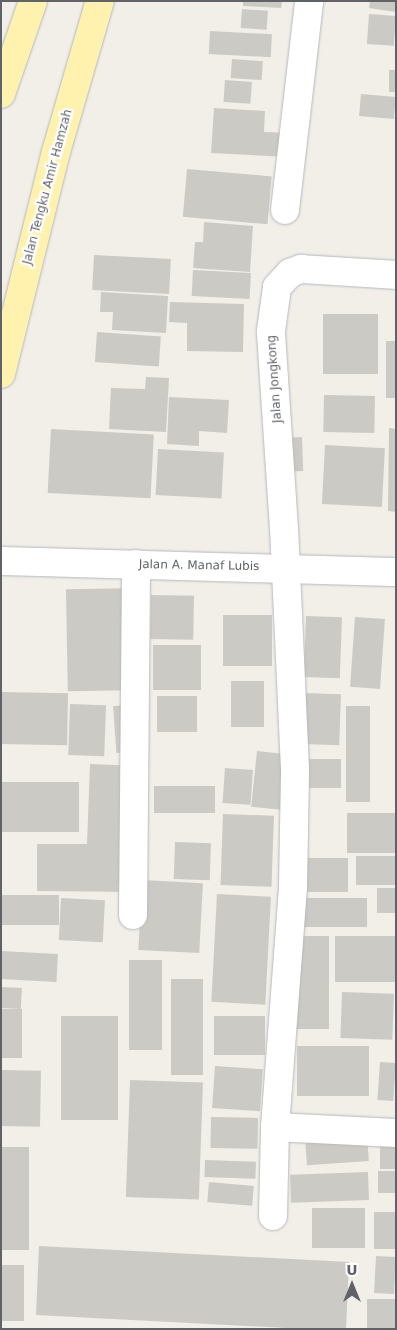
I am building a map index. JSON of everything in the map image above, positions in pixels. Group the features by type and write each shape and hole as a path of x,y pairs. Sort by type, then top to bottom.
{"main road":[{"path":"1,94 33,1"},
{"name":"Jalan Tengku Amir Hamzah","path":"1,374 56,152 100,1"}],"street":[{"path":"285,210 309,1"},
{"name":"Jalan Jongkong","path":"273,1216 275,1127 293,886 295,769 284,568 284,529 271,332 277,287 290,272 301,270 396,275"},
{"name":"Jalan A. Manaf Lubis","path":"1,562 396,572"},
{"path":"133,915 136,564"},
{"path":"275,1127 396,1133"}],"building":[{"path":"243,1 282,1 281,8 243,6"},
{"path":"370,1 396,1 396,12 369,8"},
{"path":"242,9 268,11 267,30 241,28"},
{"path":"369,14 396,16 394,46 367,44"},
{"path":"210,31 272,34 271,57 209,54"},
{"path":"232,59 263,61 262,80 231,78"},
{"path":"389,70 396,70 396,92 389,92"},
{"path":"225,80 252,82 250,104 223,102"},
{"path":"361,94 396,97 394,119 359,116"},
{"path":"214,108 265,111 264,132 290,133 288,157 211,153"},
{"path":"187,169 272,176 267,224 183,217"},
{"path":"204,222 253,226 250,272 193,268 195,242 203,242"},
{"path":"94,255 171,259 169,294 92,290"},
{"path":"193,270 251,273 250,299 192,296"},
{"path":"101,292 168,296 166,333 112,330 113,312 100,312"},
{"path":"170,302 244,304 243,352 187,351 187,323 169,322"},
{"path":"323,314 378,314 378,374 323,374"},
{"path":"97,332 161,336 159,366 95,362"},
{"path":"386,341 396,341 396,398 386,398"},
{"path":"146,377 169,378 166,432 109,429 111,388 145,389"},
{"path":"324,395 375,396 374,433 323,432"},
{"path":"169,397 229,400 227,433 199,431 199,446 167,444"},
{"path":"389,428 396,429 396,512 388,511"},
{"path":"51,429 154,434 151,498 48,493"},
{"path":"302,437 303,471 285,472 284,438"},
{"path":"325,445 385,448 382,507 322,504"},
{"path":"158,449 224,452 222,498 156,495"},
{"path":"141,588 143,690 68,691 66,589"},
{"path":"151,595 194,596 193,640 150,639"},
{"path":"223,615 272,615 272,666 223,666"},
{"path":"306,616 342,617 340,678 304,677"},
{"path":"355,617 385,619 380,689 350,687"},
{"path":"153,645 201,645 201,690 153,690"},
{"path":"231,681 264,681 264,727 231,727"},
{"path":"1,692 68,693 67,745 1,744"},
{"path":"305,693 341,694 339,745 303,744"},
{"path":"157,696 197,696 197,732 157,732"},
{"path":"70,704 106,705 104,756 68,755"},
{"path":"143,704 146,751 116,753 113,706"},
{"path":"346,706 370,706 370,802 346,802"},
{"path":"257,751 287,754 281,810 251,807"},
{"path":"303,759 341,759 341,788 303,788"},
{"path":"90,764 139,766 137,892 37,891 37,844 87,844"},
{"path":"225,768 253,770 250,805 223,803"},
{"path":"1,782 79,782 79,832 1,832"},
{"path":"154,786 215,786 215,813 154,813"},
{"path":"347,813 396,813 396,853 347,853"},
{"path":"223,814 274,816 271,887 221,885"},
{"path":"175,842 211,843 210,880 174,879"},
{"path":"356,856 396,856 396,885 356,885"},
{"path":"302,858 348,858 348,892 302,892"},
{"path":"142,880 203,883 199,953 138,950"},
{"path":"377,888 396,888 396,913 377,913"},
{"path":"217,894 271,897 265,1005 211,1002"},
{"path":"1,895 59,895 59,925 1,925"},
{"path":"61,898 105,900 103,942 59,940"},
{"path":"300,898 367,898 367,927 300,927"},
{"path":"291,936 329,936 329,1029 291,1029"},
{"path":"335,936 396,936 396,982 335,982"},
{"path":"1,951 58,954 56,982 1,979"},
{"path":"129,960 162,960 162,1050 129,1050"},
{"path":"171,979 203,979 203,1075 171,1075"},
{"path":"1,987 22,988 21,1009 1,1008"},
{"path":"342,992 394,994 392,1040 340,1038"},
{"path":"1,1009 22,1009 22,1058 1,1058"},
{"path":"61,1016 118,1016 118,1120 61,1120"},
{"path":"214,1016 265,1016 265,1055 214,1055"},
{"path":"297,1046 369,1046 369,1096 297,1096"},
{"path":"380,1062 396,1063 393,1101 377,1100"},
{"path":"215,1066 263,1069 260,1111 212,1108"},
{"path":"1,1070 41,1071 40,1127 1,1126"},
{"path":"130,1080 203,1083 199,1199 126,1197"},
{"path":"211,1117 258,1118 257,1149 210,1148"},
{"path":"367,1135 369,1161 307,1165 305,1139"},
{"path":"380,1138 396,1138 396,1169 380,1169"},
{"path":"1,1147 29,1147 29,1250 1,1250"},
{"path":"205,1160 256,1162 255,1179 204,1177"},
{"path":"378,1171 396,1171 396,1193 378,1193"},
{"path":"368,1172 369,1200 291,1203 290,1175"},
{"path":"209,1182 254,1186 252,1206 207,1202"},
{"path":"312,1208 365,1208 365,1248 312,1248"},
{"path":"374,1212 396,1212 396,1249 374,1249"},
{"path":"39,1246 349,1262 346,1329 306,1329 36,1315"},
{"path":"376,1256 396,1257 394,1294 374,1293"},
{"path":"1,1265 24,1265 24,1321 1,1321"},
{"path":"367,1299 396,1299 396,1329 367,1329"}]}
